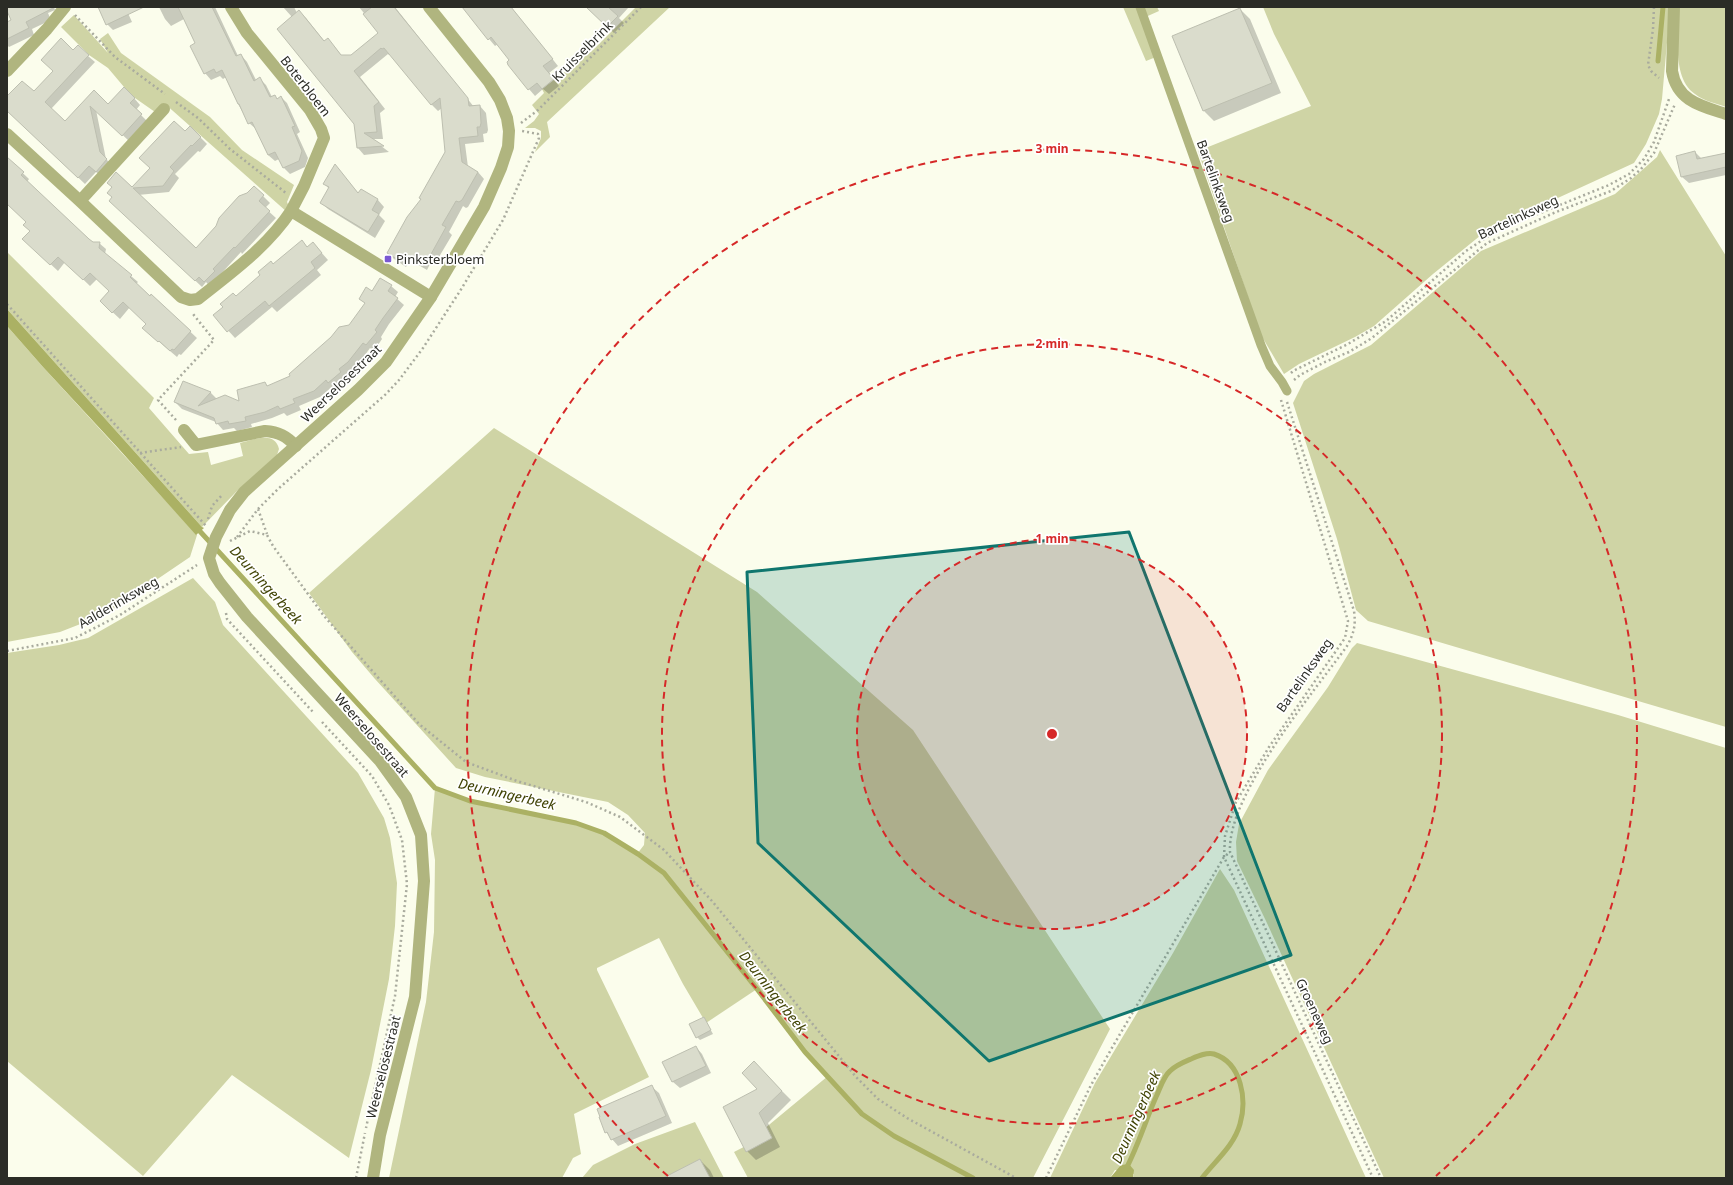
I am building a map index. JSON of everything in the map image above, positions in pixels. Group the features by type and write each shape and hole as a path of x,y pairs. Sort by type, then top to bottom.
{"street":[{"name":"Boterbloem","path":"231,7 247,33 310,110 321,129 324,138 294,206"},
{"path":"1674,7 1672,71 1677,94 1702,106 1726,114"},
{"path":"7,71 47,29 69,9"},
{"name":"Weerselosestraat","path":"373,1178 380,1135 415,997 424,881 421,835 406,797 380,761 247,617 214,574 210,554 222,523 244,492 358,390 386,362 431,298 494,187 508,147 509,130 507,118 500,100 489,82 433,9"},
{"path":"80,201 164,109"},
{"path":"7,134 181,297 190,300 198,299 248,260 279,229 294,206 431,298"},
{"path":"184,430 196,445 265,431 275,432 286,436 296,446"}],"lane":[{"name":"Bartelinksweg","path":"1140,7 1261,345 1270,366 1287,391"}],"path":[{"name":"Kruisselbrink","path":"538,110 641,7"},
{"path":"1654,7 1653,29 1648,65 1651,71 1660,78"},
{"path":"69,9 115,58 198,118 230,149 294,206"},
{"name":"Bartelinksweg","path":"1224,857 1225,836 1236,802 1269,747 1345,638 1348,621 1281,404 1280,390 1282,382 1293,371 1348,344 1386,321 1466,251 1496,230 1609,186 1629,174 1644,159 1654,142 1677,94"},
{"name":"Bartelinksweg","path":"1230,852 1230,838 1234,823 1258,772 1274,747 1347,646 1354,632 1356,621 1286,400 1287,391 1290,384 1300,375 1349,352 1372,338 1487,243 1556,212 1611,191 1631,178 1641,169 1654,152 1675,104 1677,94"},
{"path":"184,430 158,400 214,340 193,314 190,300"},
{"path":"7,304 207,527"},
{"path":"140,454 196,445"},
{"path":"258,509 267,535 273,546 324,616 419,724 466,762 517,781 586,802 620,817 638,830 664,850 712,901 856,1077 878,1099 914,1122 1016,1178"},
{"path":"235,538 250,531 267,535"},
{"name":"Aalderinksweg","path":"7,651 75,638 120,615 210,554"},
{"path":"239,633 314,712"},
{"path":"319,718 372,776 389,805 402,840 407,884 395,996 356,1178"},
{"path":"1046,1178 1091,1085 1113,1046 1224,857 1230,852"},
{"name":"Groeneweg","path":"1230,852 1381,1178"},
{"name":"Groeneweg","path":"1224,857 1373,1178"}],"highlighted area":[{"path":"1129,532 1291,955 989,1061 758,843 747,572"}],"shaded area":[{"path":"636,7 670,7 547,122 550,137 535,152 541,138 541,131 535,128 525,128 534,121 539,114 532,105 544,93 542,89 593,50"},
{"path":"1123,7 1157,7 1159,11 1141,19 1156,57 1146,61"},
{"path":"1263,7 1669,7 1662,99 1659,114 1646,144 1634,163 1486,231 1433,274 1374,326 1355,337 1299,364 1284,374 1261,335 1198,151 1311,106 1274,34"},
{"path":"1679,7 1726,7 1726,107 1706,100 1695,94 1687,87 1682,77 1678,54"},
{"path":"74,15 108,53 100,39 108,33 121,53 210,117 242,150 294,185 287,202 290,209 287,212 164,103 155,112 135,98 108,68 89,55 61,27"},
{"path":"1660,150 1726,256 1726,727 1368,621 1356,610 1337,539 1293,403 1304,381 1314,374 1371,345 1481,251 1615,194 1657,157"},
{"path":"7,252 154,398 149,408 189,454 208,452 211,465 243,456 240,443 268,438 277,443 279,449 277,455 236,492 202,527 7,309"},
{"path":"7,309 204,528 196,535 7,326"},
{"path":"7,326 197,535 190,557 106,614 60,632 7,642"},
{"path":"494,428 757,592 913,730 1110,1029 1033,1178 748,1178 734,1152 767,1135 764,1129 828,1076 805,1052 757,989 706,1023 683,984 659,938 597,968 649,1077 574,1114 581,1154 573,1158 562,1178 389,1178 426,1002 434,932 435,860 431,834 435,788 470,801 576,823 604,833 637,854 644,845 645,833 628,815 608,802 485,777 456,768 352,652 309,593"},
{"path":"193,578 215,602 223,625 358,773 384,818 390,838 397,883 395,926 389,979 371,1070 349,1158 232,1075 143,1176 7,1061 7,653 59,645 88,638"},
{"path":"1357,643 1618,715 1726,748 1726,1178 1384,1178 1237,861 1236,842 1239,824 1268,770 1328,687 1352,648"},
{"path":"1220,869 1234,890 1366,1178 1133,1178 1134,1174 1115,1170 1110,1178 1050,1178 1095,1083 1173,953"},
{"path":"695,1122 724,1178 582,1178 593,1165 635,1144"},
{"path":"1129,1164 1134,1170 1133,1178 1110,1178 1121,1165"}],"building":[{"path":"7,7 55,7 26,22 29,28 7,39 7,22 11,20"},
{"path":"98,7 144,7 106,25"},
{"path":"178,7 212,7 236,56 241,54 254,81 260,77 270,97 275,95 277,99 281,96 295,126 292,127 302,151 299,161 283,168 275,152 268,155 252,122 248,124 222,70 216,73 214,69 204,74 190,46 195,43"},
{"path":"372,7 394,7 468,98 469,106 480,105 481,123 480,127 477,127 478,136 459,138 462,162 478,172 462,200 459,202 456,201 442,225 446,227 430,256 427,258 425,256 420,264 403,254 400,261 387,253 407,217 421,199 419,198 445,152 440,98 431,105 384,48 381,48 354,71 379,102 374,106 377,132 364,133 384,146 357,148 354,124 277,29 299,10 324,41 328,38 341,55 351,55 378,33 363,14"},
{"path":"462,7 511,7 553,59 543,66 554,79 542,89 537,83 528,90 508,65 507,62 509,60 491,37 488,40"},
{"path":"586,7 608,7 618,16 607,27"},
{"path":"1240,8 1272,83 1203,111 1172,36"},
{"path":"61,38 73,50 78,45 89,55 45,102 65,121 94,90 108,104 124,87 135,98 130,103 142,114 122,136 90,106 100,152 107,159 96,172 89,166 78,178 7,111 7,96 22,81 34,91 53,71 41,60"},
{"path":"174,121 185,131 190,126 201,137 192,146 191,145 170,167 174,171 163,186 133,188 196,248 216,226 219,218 239,196 247,193 254,186 264,195 259,201 270,211 213,269 215,271 204,282 199,277 195,281 109,201 112,197 107,193 112,187 107,183 116,172 132,187 150,168 139,158"},
{"path":"1695,151 1697,159 1726,153 1726,167 1681,177 1676,156"},
{"path":"7,157 24,172 21,175 89,239 93,242 100,242 99,248 132,275 130,277 150,296 151,294 191,331 174,350 172,349 170,351 142,328 146,324 123,302 112,313 100,301 109,291 90,273 83,280 58,257 50,265 22,239 30,231 23,225 26,222 7,204"},
{"path":"335,164 358,193 361,189 378,199 372,210 379,214 368,232 320,203 329,187 323,184"},
{"path":"302,240 307,247 313,242 322,253 311,262 315,268 269,306 265,301 227,332 213,315 223,307 220,304 233,293 236,296 260,275 258,272 271,261 273,264"},
{"path":"380,278 392,285 388,291 398,298 375,330 377,332 366,345 363,343 348,362 339,369 341,372 328,383 326,380 314,391 293,399 295,403 280,409 278,406 265,412 245,417 246,421 229,424 228,421 216,424 214,418 174,402 183,381 211,392 198,406 225,395 239,401 237,390 265,382 267,386 290,376 289,374 331,337 339,327 349,325 365,303 359,299 366,287 372,291"},
{"path":"704,1017 711,1030 696,1038 689,1024"},
{"path":"696,1046 706,1066 672,1082 662,1062"},
{"path":"754,1061 782,1091 759,1113 772,1138 746,1152 723,1107 757,1089 742,1073"},
{"path":"652,1085 666,1116 611,1140 607,1132 605,1133 597,1109"},
{"path":"700,1159 710,1178 663,1178"}],"waterway":[{"path":"1658,61 1663,7"},
{"name":"Deurningerbeek","path":"196,527 435,788 470,801 576,823 604,833 638,854 664,873 757,989 805,1052 862,1114 894,1136 973,1178"},
{"name":"Deurningerbeek","path":"1121,1178 1131,1159 1165,1076 1175,1067 1183,1063 1205,1054 1214,1054 1231,1065 1240,1083 1243,1104 1240,1124 1237,1132 1224,1153 1202,1178"}],"place":[{"name":"Pinksterbloem","path":"388,259"}]}
